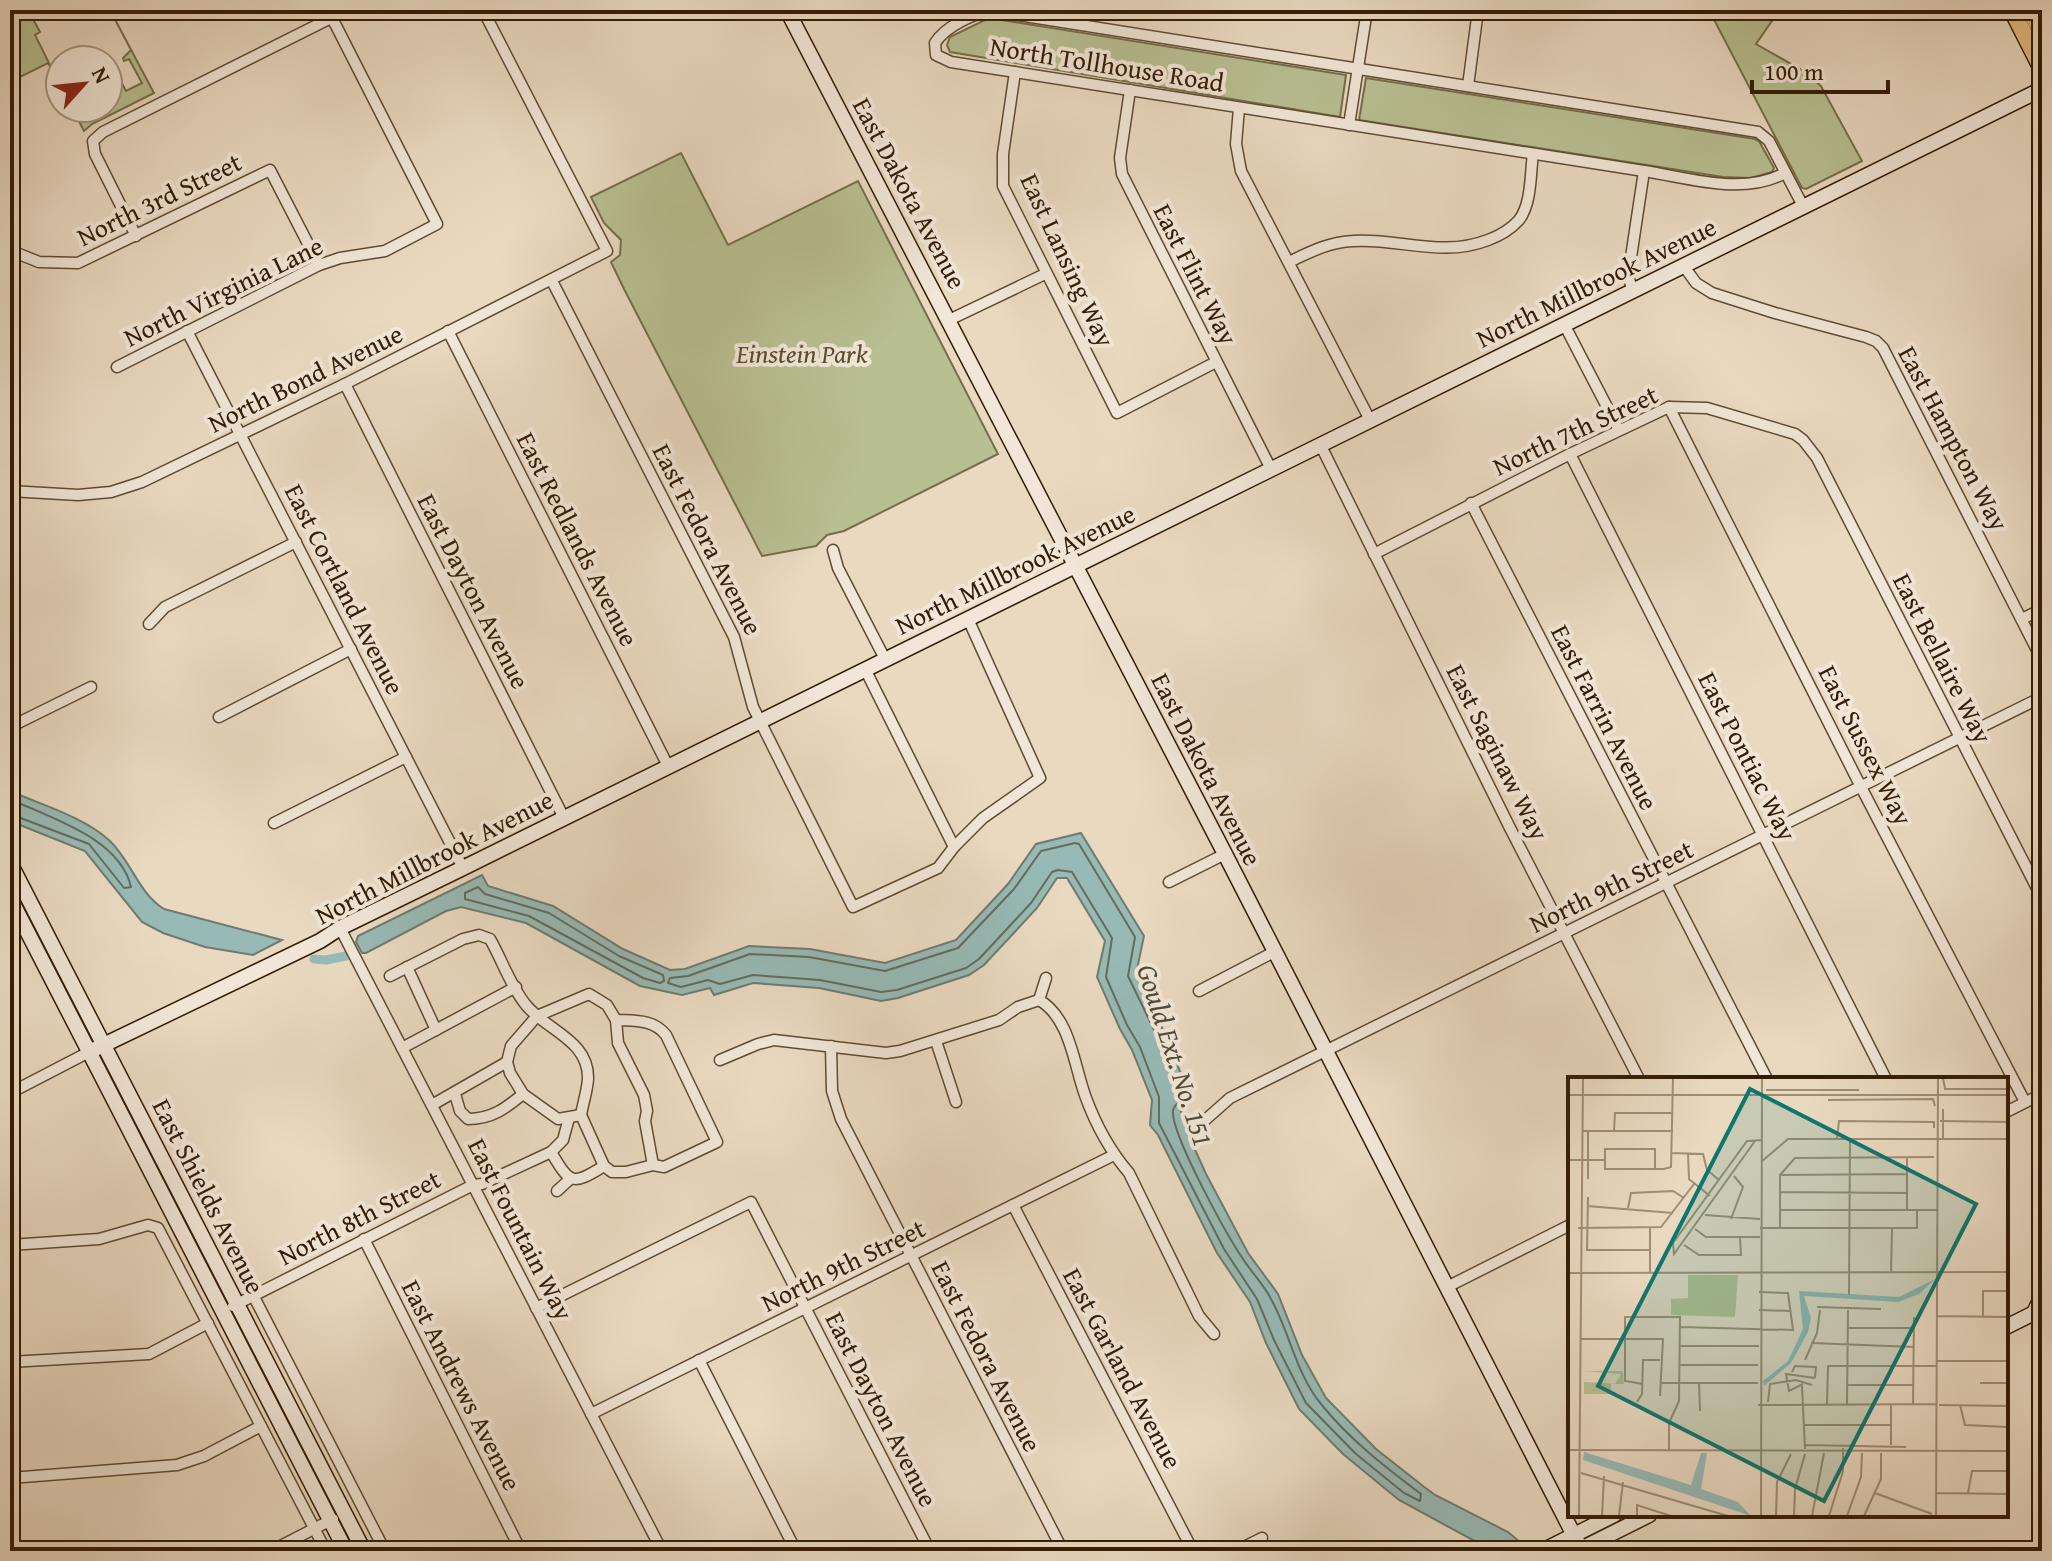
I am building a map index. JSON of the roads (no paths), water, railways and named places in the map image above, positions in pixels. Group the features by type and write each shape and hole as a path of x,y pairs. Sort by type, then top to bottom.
{"main road":[{"path":"2012,10 2042,69"},
{"path":"2030,10 2042,33"}],"street":[{"path":"136,236 95,154 93,141 103,132 330,14 347,10"},
{"name":"North Bond Avenue","path":"10,491 78,495 111,492 163,474 607,251 483,10"},
{"name":"East Dakota Avenue","path":"787,10 1225,854 1578,1547"},
{"path":"1349,125 1367,10"},
{"path":"1468,86 1478,10"},
{"name":"North Tollhouse Road","path":"1785,173 1752,185 1734,185 1015,72 943,59 936,55 935,43 944,32 983,12 992,11 1758,132 1769,141 1803,206"},
{"name":"North Virginia Lane","path":"117,367 319,265 340,258 385,251 437,224 330,14"},
{"name":"East Lansing Way","path":"1015,72 1003,154 1003,186 1117,413 1216,362"},
{"name":"North Millbrook Avenue","path":"10,1093 2042,89"},
{"name":"East Flint Way","path":"1130,90 1120,158 1122,174 1271,469"},
{"path":"1239,108 1236,144 1241,171 1370,420"},
{"path":"1289,262 1316,249 1351,241 1371,240 1423,252 1481,243 1507,230 1519,219 1526,203 1533,154"},
{"name":"North 3rd Street","path":"19,254 39,262 78,263 270,170 319,265"},
{"path":"1633,290 1628,277 1644,171"},
{"name":"East Hampton Way","path":"1683,265 1696,283 1712,293 1866,337 1883,348 2042,660"},
{"path":"949,320 1045,274"},
{"name":"East Fedora Avenue","path":"552,281 734,637 746,687 760,721 853,907 938,868 954,847"},
{"path":"1564,324 1619,430"},
{"name":"East Cortland Avenue","path":"187,331 463,868"},
{"name":"East Redlands Avenue","path":"448,331 668,766"},
{"name":"East Dayton Avenue","path":"345,384 564,818"},
{"name":"North 7th Street","path":"1374,554 1669,407 1707,408 1785,430 1803,440"},
{"name":"East Sussex Way","path":"1669,407 2025,1102"},
{"name":"East Bellaire Way","path":"1803,440 1817,458 2042,898"},
{"name":"East Saginaw Way","path":"1320,444 1638,1077"},
{"name":"East Pontiac Way","path":"1570,454 1885,1077"},
{"name":"East Farrin Avenue","path":"1471,503 1766,1077"},
{"path":"149,624 165,607 296,542"},
{"path":"833,550 838,568 885,659"},
{"path":"2022,619 2042,609"},
{"path":"865,669 954,847 983,818 1040,778 968,619"},
{"path":"219,717 351,649"},
{"path":"10,727 91,687"},
{"name":"North 9th Street","path":"1204,1121 1230,1098 2042,697"},
{"path":"274,823 406,757"},
{"path":"1169,882 1225,854"},
{"name":"East Shields Avenue","path":"10,863 364,1551"},
{"name":"East Shields Avenue","path":"10,898 346,1551"},
{"name":"East Fountain Way","path":"340,928 662,1551"},
{"path":"390,976 463,939 479,935 490,939 526,1005 576,1045 587,1067 587,1094 563,1140 551,1152 570,1179 583,1179 604,1166"},
{"path":"1199,991 1274,952"},
{"path":"407,967 436,1030"},
{"path":"1039,1000 1046,978"},
{"path":"402,1048 516,987"},
{"path":"575,1117 558,1119 523,1094 507,1062 511,1046 537,1016 589,994 607,1005 616,1020 618,1043 644,1095 653,1165"},
{"path":"720,1060 774,1040 886,1053 936,1041 999,1020 1018,1007 1039,1000"},
{"path":"1039,1000 1047,1005 1060,1023 1085,1096 1114,1155 1129,1173 1199,1316 1214,1334"},
{"path":"575,1117 604,1166 612,1172 653,1165 664,1167 717,1142 659,1026 616,1020"},
{"path":"936,1041 956,1102"},
{"name":"East Fedora Avenue","path":"831,1046 830,1078 835,1105 1063,1551"},
{"path":"432,1105 507,1062"},
{"path":"455,1094 460,1111 468,1119 502,1111 523,1094"},
{"path":"2008,1111 2042,1094"},
{"name":"North 8th Street","path":"223,1311 473,1185 482,1184 551,1152"},
{"name":"North 9th Street","path":"591,1414 1114,1155"},
{"path":"557,1191 570,1179"},
{"name":"East Dayton Avenue","path":"536,1308 751,1202 930,1551"},
{"name":"East Garland Avenue","path":"1013,1205 1193,1551"},
{"path":"10,1245 99,1239 154,1225 161,1233 326,1551"},
{"path":"1447,1287 1568,1226"},
{"name":"East Andrews Avenue","path":"364,1239 521,1551"},
{"path":"253,1295 385,1551"},
{"path":"2008,1316 2041,1298"},
{"path":"2008,1326 2034,1313 2041,1298"},
{"path":"2008,1335 2042,1318"},
{"path":"10,1362 149,1354 208,1323"},
{"path":"699,1360 796,1551"},
{"path":"10,1478 177,1465 204,1456 261,1426"},
{"path":"271,1551 345,1513"},
{"path":"1578,1547 1612,1517"},
{"path":"1542,1551 1578,1547 1645,1517"},
{"path":"1236,1551 1262,1538"}],"water":[{"path":"10,791 75,818 100,833 117,849 148,895 164,909 282,940 253,955 205,947 163,933 142,922 85,851 10,821"},
{"path":"1081,833 1144,936 1136,974 1189,1094 1188,1106 1181,1111 1187,1132 1248,1253 1278,1294 1302,1355 1326,1398 1376,1449 1435,1495 1508,1532 1526,1547 1519,1551 1493,1551 1399,1500 1343,1454 1299,1409 1266,1343 1250,1302 1217,1253 1158,1135 1150,1125 1152,1100 1097,977 1105,941 1067,878 1057,878 1037,908 984,965 969,975 881,1001 819,988 753,983 714,995 710,988 682,995 640,986 526,923 461,907 446,911 366,953 362,953 356,942 358,936 482,875 488,886 553,906 623,949 670,970 685,969 749,946 810,949 885,963 956,940 1008,884 1036,844"}],"waterway":[{"name":"Gould Ext. No. 151","path":"314,959 346,956"}],"park label":[{"name":"Einstein Park","path":"802,353"}]}
